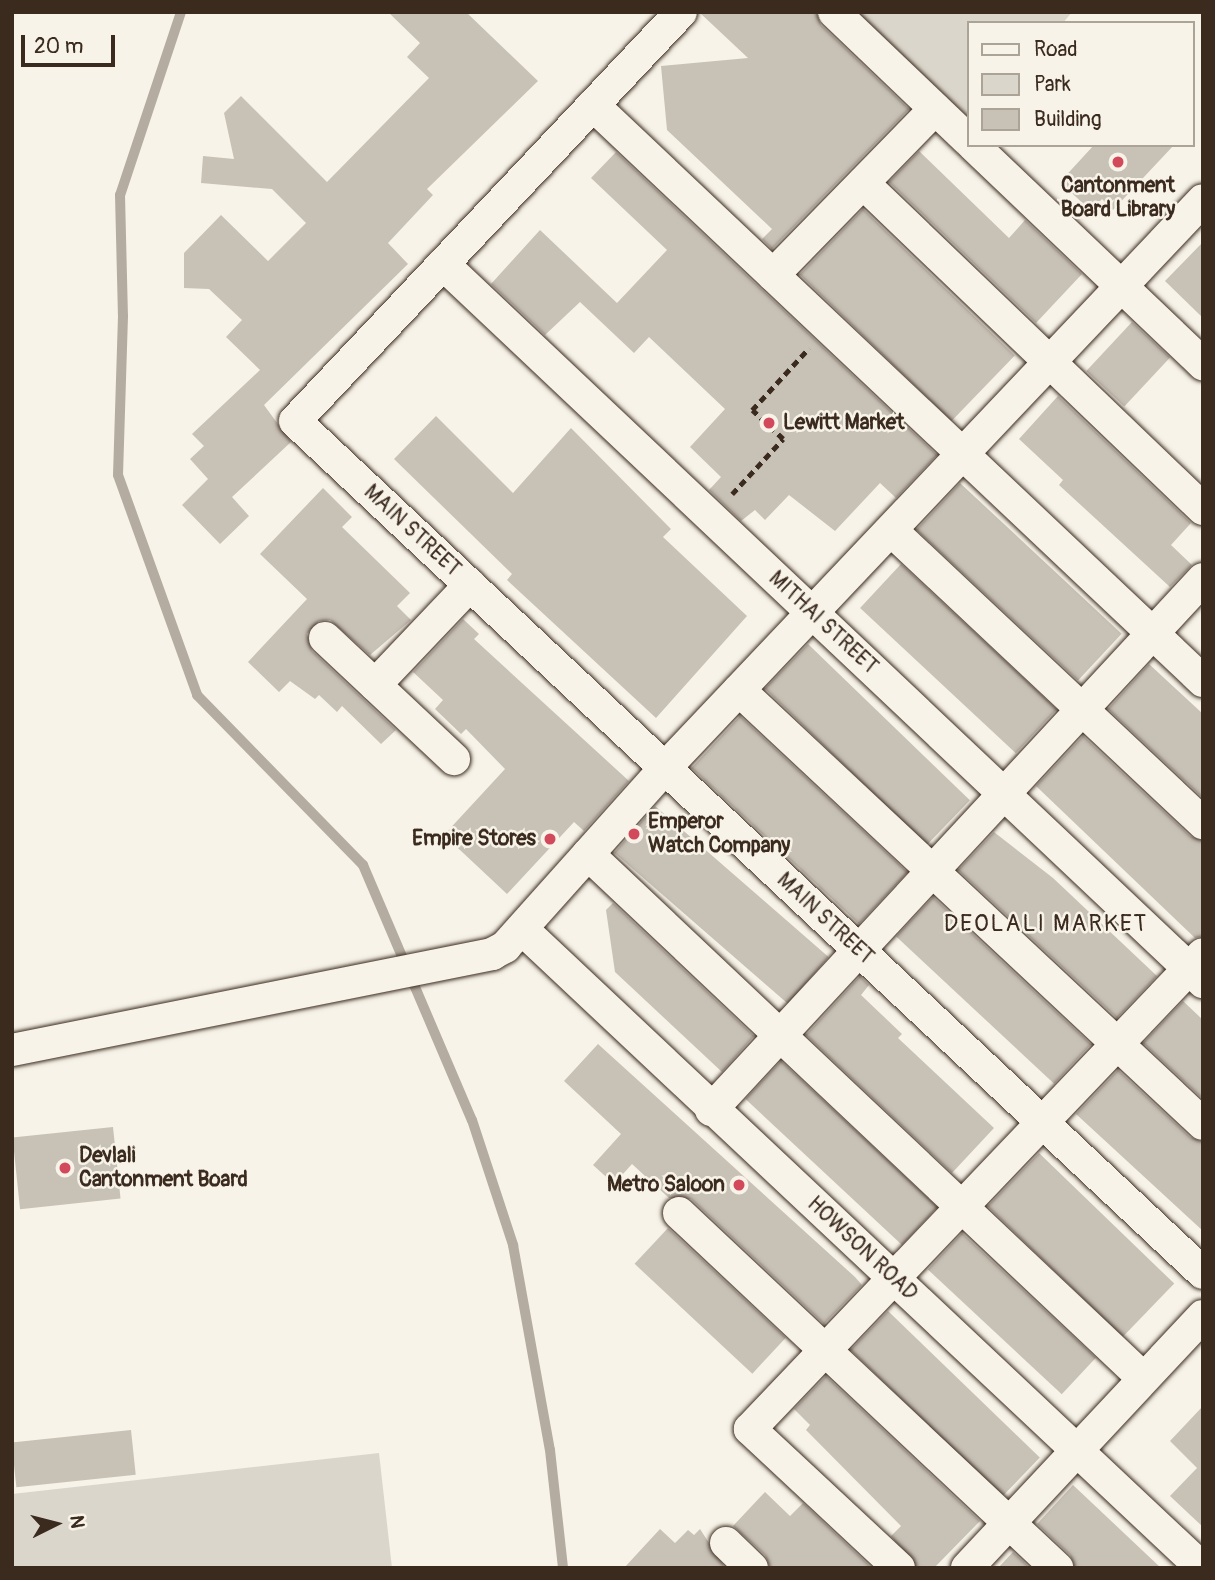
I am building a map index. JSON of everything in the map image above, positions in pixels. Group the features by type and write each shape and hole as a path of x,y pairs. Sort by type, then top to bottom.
{"street":[{"path":"443,264 681,12"},
{"path":"834,12 967,139"},
{"path":"593,105 1203,681"},
{"path":"773,275 935,109"},
{"path":"975,147 1203,364"},
{"path":"863,183 1203,509"},
{"path":"12,1050 492,954 522,929 665,768 1201,205"},
{"name":"MAIN STREET","path":"443,264 295,421 1203,1273"},
{"name":"MITHAI STREET","path":"443,264 1004,794 1198,968"},
{"path":"891,531 1203,823"},
{"path":"711,1110 1203,579"},
{"path":"375,685 470,585"},
{"path":"325,638 454,759"},
{"path":"739,690 1203,1124"},
{"path":"588,854 783,1033 1143,1378"},
{"name":"HOWSON ROAD","path":"522,929 711,1110 1202,1568"},
{"path":"899,1568 750,1429 1118,1044 1198,968"},
{"path":"679,1213 1057,1568"},
{"path":"967,1568 1203,1316"},
{"path":"726,1543 752,1568"}],"path":[{"path":"710,517 783,439 752,410 829,327"}],"green space":[{"path":"857,12 1072,12 1065,21 967,21 967,120"},
{"path":"379,1453 392,1568 12,1568 12,1494"}],"building":[{"path":"388,12 466,12 538,81 427,189 433,195 388,243 408,264 264,405 291,442 232,497 249,516 220,544 182,505 208,479 190,459 204,446 192,434 260,370 226,337 242,320 209,289 184,288 184,253 221,215 268,261 306,223 272,189 201,183 203,156 234,159 224,113 241,96 327,182 429,78 407,57 420,43"},
{"path":"699,12 816,12 821,25 909,109 772,249 762,239 772,229 667,130 661,66 748,58"},
{"name":"Cantonment Board Library","path":"1092,147 1172,147 1113,210 1102,199 1091,211 1060,182"},
{"path":"919,151 1009,238 1025,220 1082,274 1036,323 889,182"},
{"name":"Lewitt Market","path":"616,152 937,455 896,498 880,483 835,531 789,495 765,520 755,510 741,521 709,490 721,477 690,447 725,409 649,337 634,353 580,302 545,335 491,284 540,230 617,303 667,250 591,178"},
{"path":"863,209 1015,356 952,421 800,274"},
{"path":"1203,242 1203,318 1165,281"},
{"path":"1132,322 1170,357 1124,406 1086,371"},
{"path":"1058,396 1191,523 1171,545 1192,565 1170,587 1059,485 1063,480 1019,439"},
{"path":"436,416 513,493 571,428 671,529 663,537 747,616 656,718 507,580 512,574 394,459"},
{"path":"960,483 1122,634 1078,681 916,530"},
{"path":"323,488 352,517 342,527 410,593 397,606 411,620 370,655 330,620 319,621 307,634 312,651 396,730 381,744 342,706 337,712 319,695 315,699 290,681 279,692 248,662 307,599 260,554"},
{"path":"901,564 1057,709 1016,753 860,608"},
{"path":"463,619 479,634 474,639 629,781 584,831 574,822 507,894 444,835 505,769 466,729 461,734 435,709 443,700 413,672"},
{"path":"808,644 970,800 927,845 765,689"},
{"path":"1149,664 1203,714 1203,798 1108,709"},
{"path":"740,716 907,872 859,924 692,768"},
{"path":"1083,736 1190,836 1203,841 1203,936 1195,938 1036,786"},
{"path":"655,806 829,957 788,1004 614,853"},
{"path":"994,832 1053,878 1157,976 1117,1018 958,870"},
{"path":"933,897 1091,1044 1054,1084 896,936"},
{"path":"613,903 754,1036 722,1072 615,972 606,910"},
{"path":"860,976 869,985 861,995 902,1034 898,1038 994,1128 952,1173 806,1035"},
{"path":"1183,1001 1203,1020 1203,1099 1143,1043"},
{"path":"598,1044 862,1285 824,1324 691,1199 669,1198 632,1164 614,1184 593,1165 621,1134 564,1081"},
{"path":"781,1061 938,1207 902,1245 746,1099"},
{"path":"1118,1070 1190,1137 1203,1142 1203,1231 1076,1114"},
{"name":"Devlali Cantonment Board","path":"113,1127 121,1199 20,1209 13,1138"},
{"path":"1039,1153 1174,1284 1123,1337 988,1206"},
{"path":"668,1228 786,1338 752,1374 635,1264"},
{"path":"962,1233 1096,1358 1062,1394 928,1270"},
{"path":"888,1311 1040,1458 1002,1496 850,1350"},
{"path":"826,1376 980,1521 934,1568 917,1568 891,1536 901,1526 806,1430 810,1425 794,1409"},
{"path":"1203,1406 1203,1527 1170,1496 1197,1468 1170,1441"},
{"path":"131,1430 136,1475 16,1487 12,1443"},
{"path":"1073,1485 1161,1568 1075,1568 1070,1555 1037,1524"},
{"path":"765,1492 790,1516 803,1503 872,1568 770,1568 765,1555 733,1526"},
{"path":"660,1529 675,1543 688,1530 694,1535 700,1529 725,1568 624,1568"},
{"path":"1013,1552 1030,1568 998,1568"}],"waterway":[{"path":"181,12 120,195 123,316 118,475 197,695 363,865 472,1120 513,1245 550,1450 563,1568"}],"place":[{"name":"Cantonment Board Library","path":"1118,162"},
{"name":"Lewitt Market","path":"769,423"},
{"name":"Emperor Watch Company","path":"634,834"},
{"name":"Empire Stores","path":"550,839"},
{"name":"Devlali Cantonment Board","path":"65,1168"},
{"name":"Metro Saloon","path":"739,1185"}],"district":[{"name":"DEOLALI MARKET","path":"1046,924"}]}
